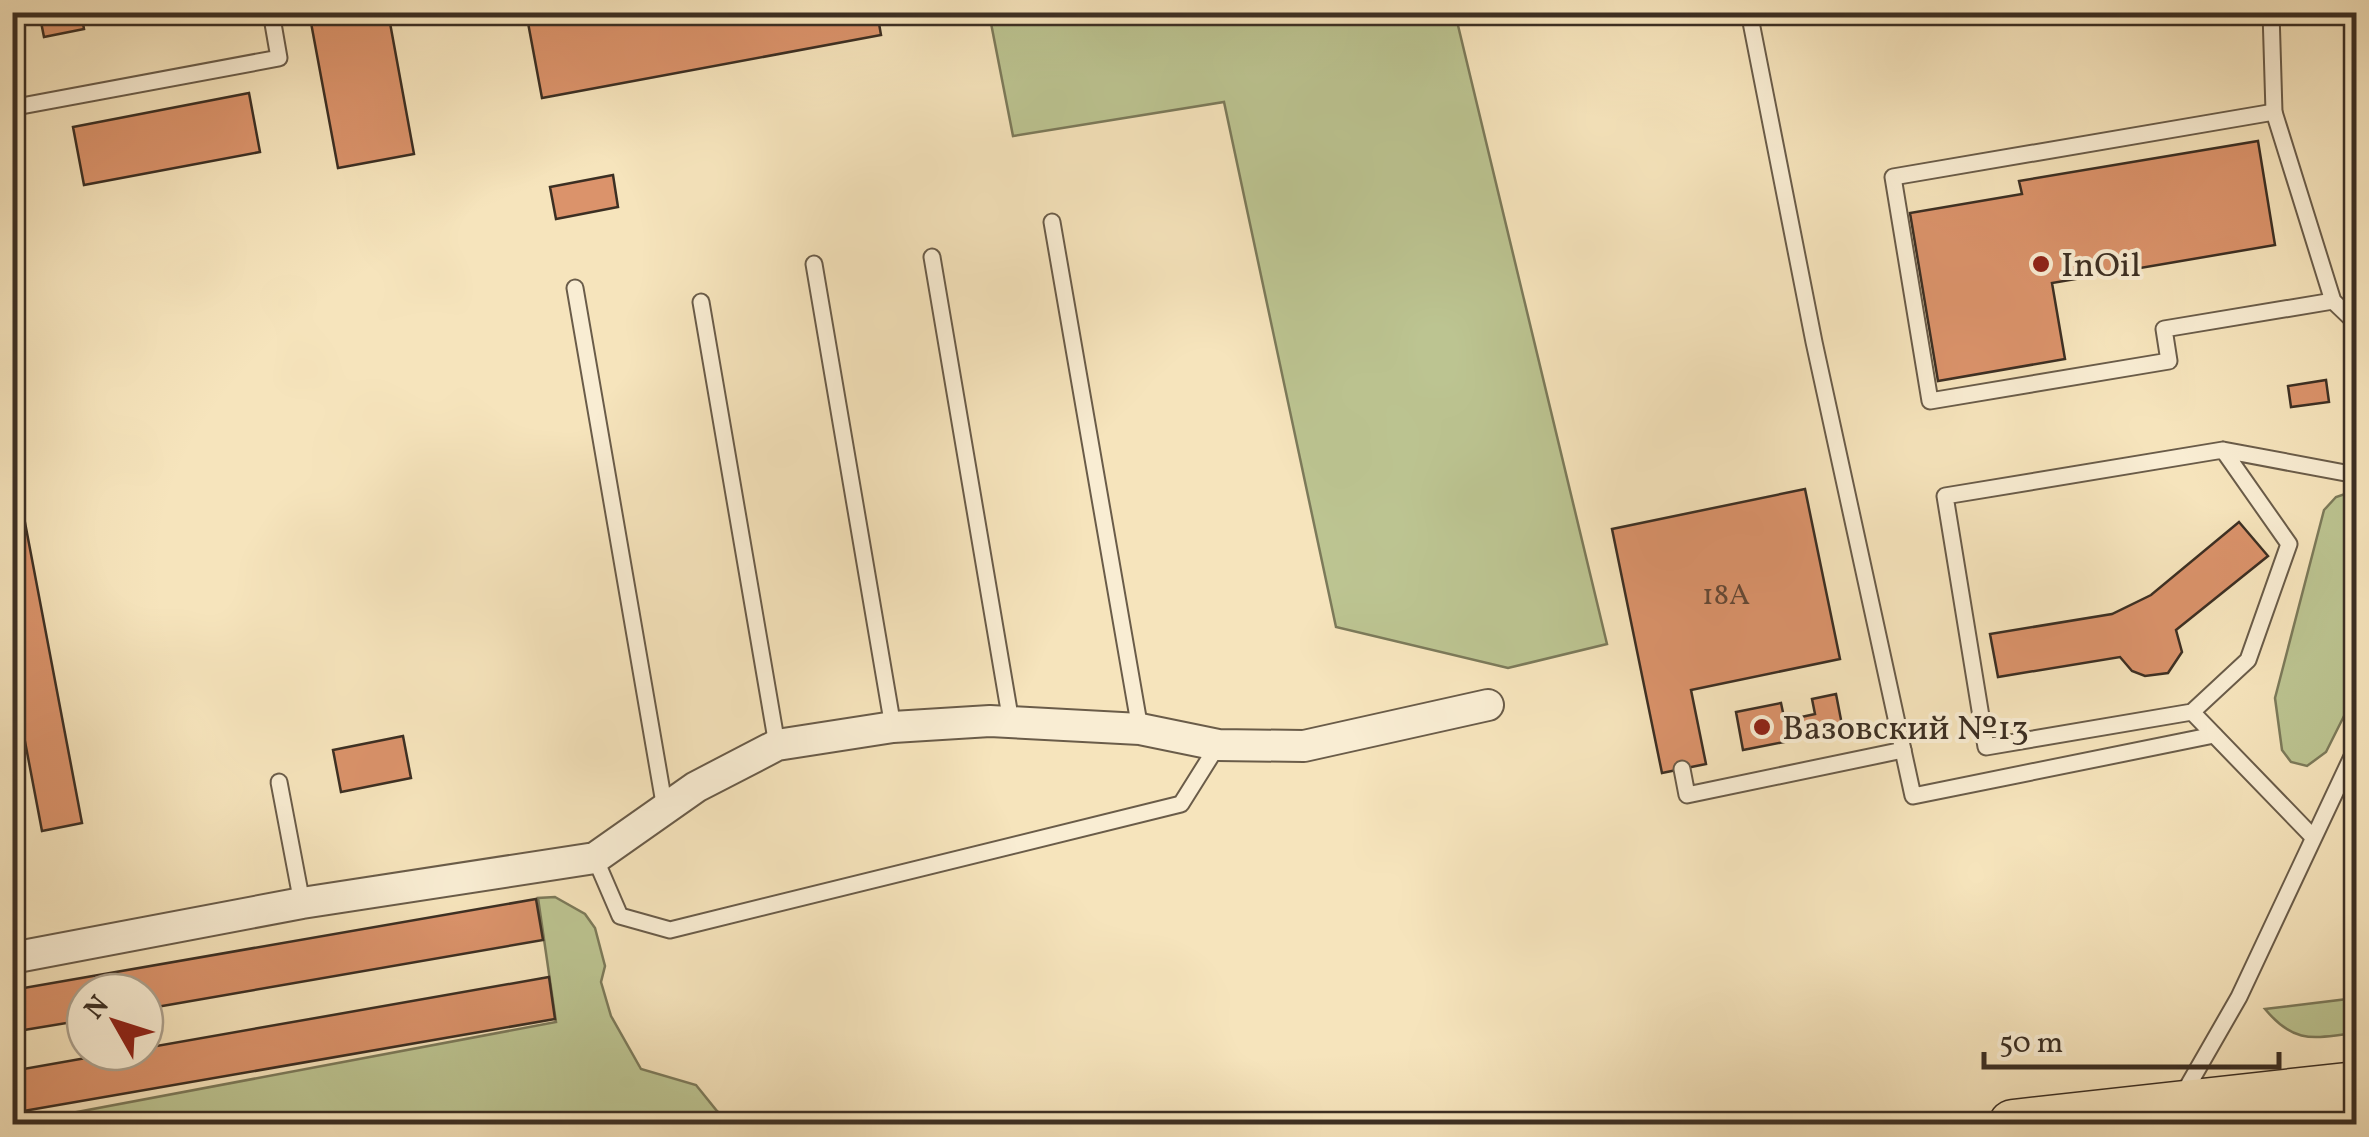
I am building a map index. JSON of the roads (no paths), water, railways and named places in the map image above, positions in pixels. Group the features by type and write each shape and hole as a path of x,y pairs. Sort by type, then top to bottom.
{"main road":[{"path":"2013,1124 2196,1115 2356,1086"}],"street":[{"path":"12,958 302,903 595,858 696,787 778,746 894,727 1012,722 1140,729 1218,745 1304,746 1488,705"}],"lane":[{"path":"16,107 279,58 271,12"},
{"path":"1749,12 1814,342 1913,796 2214,735"},
{"path":"2271,12 2274,112 2333,301 2356,323"},
{"path":"2274,112 1893,176 1930,402 2169,361 2164,330 2333,301"},
{"path":"1052,222 1140,729"},
{"path":"932,257 1012,722"},
{"path":"814,264 894,727"},
{"path":"575,288 665,809"},
{"path":"701,302 778,746"},
{"path":"2222,450 2289,544 2248,660 2192,712 1986,746 1944,496 2222,450 2356,475"},
{"path":"2192,712 2312,836"},
{"path":"595,858 620,916 670,930 1181,804 1218,745"},
{"path":"2196,1115 2239,996 2356,748"},
{"path":"1682,768 1687,795 1903,750"},
{"path":"280,782 302,903"}],"place":[{"name":"InOil","path":"2041,264"},
{"name":"Вазовский №13","path":"1762,727"}]}
